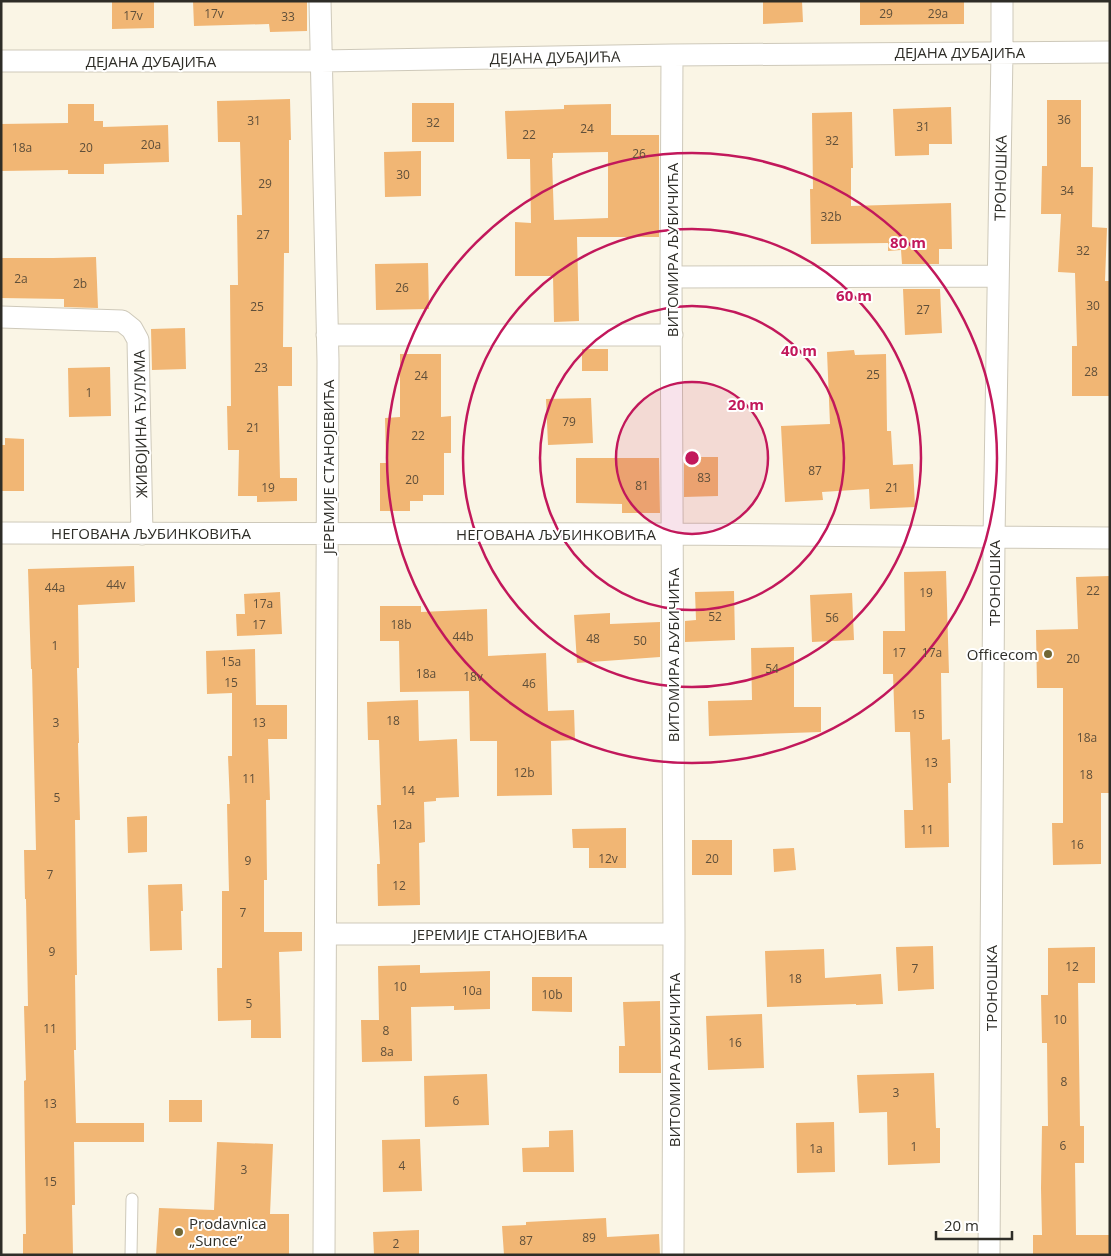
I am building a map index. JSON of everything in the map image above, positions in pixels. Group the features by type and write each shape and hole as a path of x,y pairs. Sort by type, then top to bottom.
{"street":[{"name":"ЈЕРЕМИЈЕ СТАНОЈЕВИЋА","path":"320,1 327,334 328,533 324,1255"},
{"name":"ТРОНОШКА","path":"989,1255 994,538 1002,1"},
{"name":"ДЕЈАНА ДУБАЈИЋА","path":"1,61 321,61 672,55 1110,52"},
{"name":"ВИТОМИРА ЉУБИЧИЋА","path":"672,55 673,1255"},
{"path":"671,278 998,276"},
{"name":"ЖИВОЈИНА ЋУЛУМА","path":"1,317 122,321 132,329 138,340 142,534"},
{"path":"327,334 672,334"},
{"name":"НЕГОВАНА ЉУБИНКОВИЋА","path":"1,533 673,534 1110,538"},
{"name":"ЈЕРЕМИЈЕ СТАНОЈЕВИЋА","path":"326,934 674,934"}],"lane":[{"path":"130,1255 132,1199"}],"building":[{"path":"112,1 154,1 154,28 112,29"},
{"path":"193,1 307,1 307,31 270,32 269,24 194,26"},
{"path":"763,1 802,1 803,22 763,24"},
{"path":"860,1 964,1 964,24 860,25"},
{"path":"290,99 289,253 284,253 283,347 292,347 292,386 278,386 280,478 297,478 297,501 257,502 257,496 238,496 239,450 228,450 227,406 231,406 230,285 238,285 237,215 242,215 240,142 218,142 217,101"},
{"path":"1047,100 1081,100 1081,167 1093,167 1092,227 1107,228 1105,281 1110,281 1110,396 1072,396 1072,346 1077,346 1075,273 1058,272 1061,214 1041,214 1042,166 1047,166"},
{"path":"412,103 454,103 454,142 412,142"},
{"path":"68,104 94,104 94,121 103,121 103,127 168,125 169,162 104,164 104,174 68,174 68,170 1,171 1,124 68,123"},
{"path":"611,104 611,135 659,135 659,237 577,237 579,321 554,322 553,276 515,276 515,222 531,223 530,159 507,159 505,111 564,109 564,105","holes":["608,152 608,218 554,220 553,153"]},
{"path":"951,107 952,144 929,144 929,155 895,156 893,109"},
{"path":"852,112 853,168 851,168 851,206 951,203 952,249 939,249 939,264 902,264 901,250 888,251 888,243 811,244 810,189 813,189 812,113"},
{"path":"421,151 421,196 385,197 384,152"},
{"path":"96,257 98,308 64,307 64,299 1,298 1,258"},
{"path":"428,263 429,309 376,310 375,264"},
{"path":"903,289 940,289 942,333 905,335"},
{"path":"185,328 186,369 152,370 151,329"},
{"path":"582,349 608,349 608,371 582,371"},
{"path":"854,350 855,355 886,354 887,431 891,431 893,465 913,464 915,507 870,509 869,489 822,492 823,500 785,502 781,426 830,424 827,352"},
{"path":"400,354 441,354 441,417 451,416 451,453 444,453 444,495 423,495 423,501 410,501 410,511 380,511 380,463 386,463 385,418 400,417"},
{"path":"110,367 111,416 69,417 68,368"},
{"path":"591,398 593,443 548,445 546,399"},
{"path":"5,438 24,439 24,491 1,491 1,445 5,445"},
{"path":"718,457 718,496 684,497 684,458"},
{"path":"576,458 659,458 660,513 622,513 622,504 576,503"},
{"path":"134,566 135,602 78,605 79,668 77,668 80,820 75,820 77,975 75,975 76,1050 74,1050 76,1123 144,1123 144,1142 74,1142 75,1205 72,1205 73,1255 23,1255 23,1234 26,1234 24,1006 28,1006 24,850 36,850 28,569"},
{"path":"946,571 949,673 941,673 942,740 950,739 951,783 948,783 949,847 905,848 904,810 913,810 910,732 895,732 893,674 883,674 883,631 905,631 904,572"},
{"path":"1110,576 1110,793 1101,793 1101,864 1053,865 1052,823 1063,823 1063,688 1037,688 1036,630 1078,629 1076,577"},
{"path":"734,591 735,640 685,642 685,621 696,620 695,592"},
{"path":"280,592 282,634 237,636 236,614 245,614 244,594"},
{"path":"852,593 854,640 812,642 810,595"},
{"path":"380,606 421,606 421,612 487,609 488,656 546,653 548,711 574,710 575,740 551,741 552,795 497,796 497,741 470,741 469,691 400,692 399,641 380,641"},
{"path":"610,613 610,624 660,622 660,657 577,663 574,615"},
{"path":"794,647 794,707 821,707 821,732 709,736 708,701 752,700 751,648"},
{"path":"255,649 256,705 287,705 287,739 268,739 270,800 266,800 267,880 264,880 264,932 302,932 302,951 279,952 281,1038 251,1038 251,1020 218,1021 217,968 222,968 222,891 229,891 227,804 230,804 228,756 232,756 232,693 207,694 206,651"},
{"path":"418,700 419,741 457,739 459,797 436,798 436,801 424,802 425,842 419,843 420,905 378,906 377,864 380,864 377,805 381,805 379,740 368,740 367,702"},
{"path":"147,816 147,852 128,853 127,817"},
{"path":"626,828 626,868 589,868 589,848 573,848 572,829"},
{"path":"692,840 732,840 732,875 692,875"},
{"path":"794,848 796,870 774,872 773,849"},
{"path":"182,884 182,950 150,951 148,885"},
{"path":"933,946 934,989 898,991 896,947"},
{"path":"1095,947 1095,983 1078,983 1080,1126 1084,1126 1084,1163 1075,1163 1076,1235 1110,1235 1110,1255 1033,1255 1033,1235 1042,1235 1042,1126 1048,1126 1047,1043 1042,1043 1041,995 1048,995 1048,948"},
{"path":"824,949 825,978 881,974 883,1004 767,1007 765,951"},
{"path":"420,965 420,973 490,971 490,1009 454,1010 454,1006 411,1007 412,1061 362,1062 361,1020 379,1020 378,966"},
{"path":"532,977 572,977 572,1012 532,1011"},
{"path":"660,1001 661,1073 619,1073 619,1046 625,1046 623,1002"},
{"path":"762,1014 764,1068 708,1070 706,1016"},
{"path":"934,1073 936,1128 940,1128 940,1163 888,1165 887,1112 859,1113 857,1075"},
{"path":"487,1074 489,1125 425,1127 424,1076"},
{"path":"169,1100 202,1100 202,1122 169,1122"},
{"path":"834,1122 835,1172 797,1173 796,1123"},
{"path":"573,1130 574,1172 523,1172 522,1148 549,1147 549,1131"},
{"path":"420,1139 422,1191 383,1192 382,1140"},
{"path":"217,1142 273,1144 270,1214 289,1214 289,1255 156,1255 159,1208 214,1210"},
{"path":"606,1218 607,1237 659,1234 660,1255 504,1255 502,1226 526,1225 526,1222"},
{"path":"419,1230 419,1255 374,1255 373,1232"}],"place":[{"name":"Officecom","path":"1048,654"},
{"name":"Prodavnica „Sunce”","path":"179,1232"}]}
